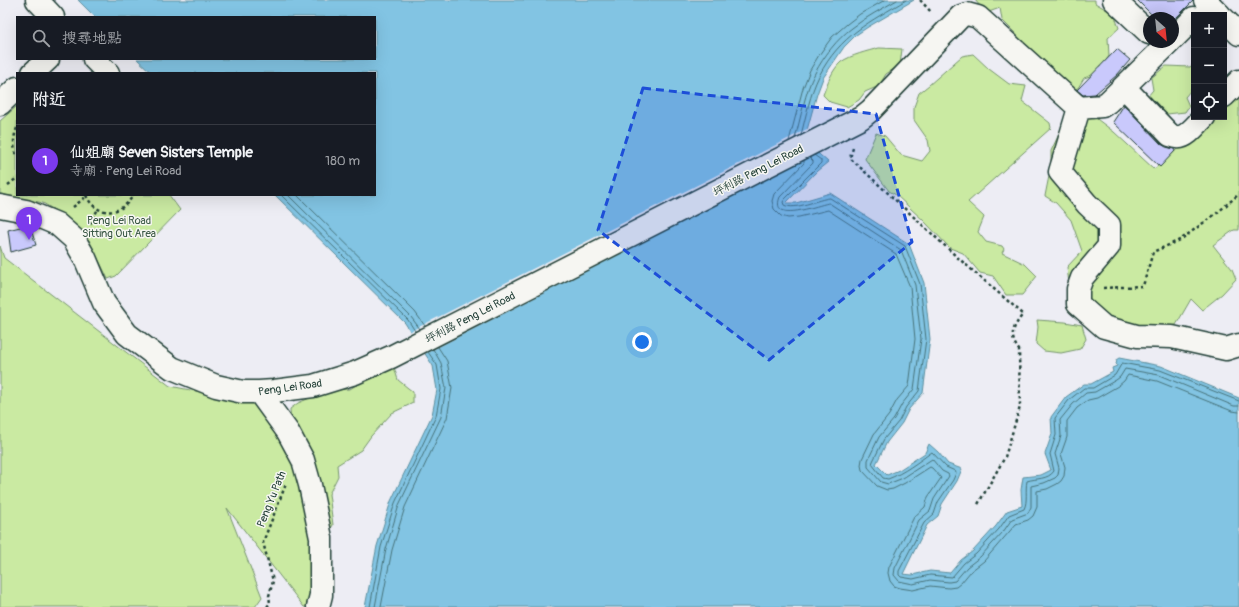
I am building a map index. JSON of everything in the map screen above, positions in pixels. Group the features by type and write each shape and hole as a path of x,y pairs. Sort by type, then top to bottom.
{"street":[{"path":"37,0 52,16"},
{"path":"1114,0 1143,24"},
{"path":"1179,29 1205,10"},
{"name":"坪利路 Peng Lei Road","path":"391,357 861,118 871,110 961,16 967,14 978,17 1079,108"},
{"path":"1227,22 1239,34"},
{"path":"1157,48 1124,87 1108,102 1102,106 1079,108 1060,172 1087,204 1109,225 1109,246 1082,278 1078,289 1078,304 1104,327 1137,336 1172,337 1226,349 1239,345"},
{"path":"34,72 47,60"},
{"path":"95,60 107,72"},
{"path":"1227,93 1239,81"},
{"path":"1124,87 1170,135 1177,138 1183,137 1201,120"},
{"path":"0,104 16,89"},
{"name":"Peng Lei Road","path":"0,206 26,211 57,224 74,239 85,258 104,303 127,334 172,368 216,386 243,392 259,392 313,386 355,373 391,357"},
{"path":"259,392 288,432 303,460 310,485 321,538 321,595 318,607"}],"path":[{"path":"16,132 14,141 16,154"},
{"path":"854,146 850,158 957,257 1023,314 1014,327 1012,335 1014,343 1019,350 1020,408 1005,458 977,506"},
{"path":"1078,289 1143,286 1153,252 1180,240 1217,213 1239,194"},
{"path":"87,196 92,205 106,212 123,208 132,196"},
{"name":"Peng Yu Path","path":"267,607 270,603 269,596 273,582 263,542 286,483"}],"highlighted area":[{"path":"643,88 876,114 912,242 769,360 598,230"}],"green space":[{"path":"975,0 1095,0 1095,3 1114,14 1119,28 1108,38 1109,56 1096,74 1084,78 1078,88 1064,93 1030,58 1017,35 1002,20 1000,8 986,13"},
{"path":"879,48 902,49 900,65 886,74 879,86 865,92 859,100 847,107 830,102 823,95 832,73 841,62 855,55"},
{"path":"973,54 989,69 1009,84 1026,86 1022,101 1050,123 1051,128 968,202 984,217 978,232 986,242 1002,246 1004,249 1002,253 1025,264 1037,276 1022,295 1006,295 993,276 980,273 963,253 950,248 924,221 896,195 889,191 865,159 876,133 885,136 901,155 922,161 930,151 928,140 914,120 914,107 919,93 962,56"},
{"path":"1166,66 1191,66 1191,89 1185,97 1189,106 1185,112 1167,114 1155,108 1147,97 1153,90 1151,78"},
{"path":"1239,88 1239,230 1234,230 1213,245 1232,269 1236,279 1222,294 1202,310 1191,299 1176,325 1124,331 1070,292 1067,267 1082,251 1071,220 1056,203 1045,196 1051,166 1051,151 1067,117 1085,110 1114,132 1154,169 1166,160 1207,120 1227,120 1227,100"},
{"name":"Peng Lei Road Sitting Out Area","path":"16,107 16,196 170,196 180,210 116,276 108,279 89,240 64,216 43,203 0,194 0,121"},
{"path":"0,246 4,258 170,386 261,404 283,435 319,538 307,607 304,607 227,508 262,597 255,607 0,607"},
{"path":"1037,320 1082,325 1086,339 1080,349 1061,353 1044,351 1036,344 1038,327"},
{"path":"394,367 398,380 413,392 413,403 392,413 371,436 361,450 337,465 338,476 329,494 333,525 326,537 291,424 290,409 298,403 329,390 350,389 374,373"}],"water":[{"path":"78,0 914,0 856,35 844,47 823,78 804,141 828,162 817,171 786,203 796,203 830,193 909,244 924,283 930,339 923,393 909,409 902,423 887,442 876,464 887,475 899,470 925,453 929,444 948,464 962,469 957,481 942,504 938,516 927,525 903,574 912,575 930,571 950,573 961,560 973,551 996,526 1007,511 1022,506 1021,490 1023,477 1041,475 1051,470 1045,454 1052,434 1051,417 1066,397 1084,384 1091,384 1113,372 1112,368 1117,366 1116,360 1119,358 1161,366 1239,398 1239,607 365,607 377,546 391,501 432,415 437,390 433,366 405,323 276,196 376,196 376,72 151,72 138,60 376,60 376,16 94,16"}],"pier":[{"path":"809,128 806,140 820,152 423,355 409,332"}],"building":[{"path":"1137,0 1193,0 1179,15 1179,12 1149,12"},
{"path":"1117,49 1130,60 1117,75 1095,94 1083,95 1077,90"},
{"path":"1124,105 1161,144 1174,149 1175,151 1160,167 1113,122"},
{"path":"28,225 30,226 36,245 11,252 8,230"}],"place":[{"name":"仙姐廟 Seven Sisters Temple","path":"29,240"}]}
